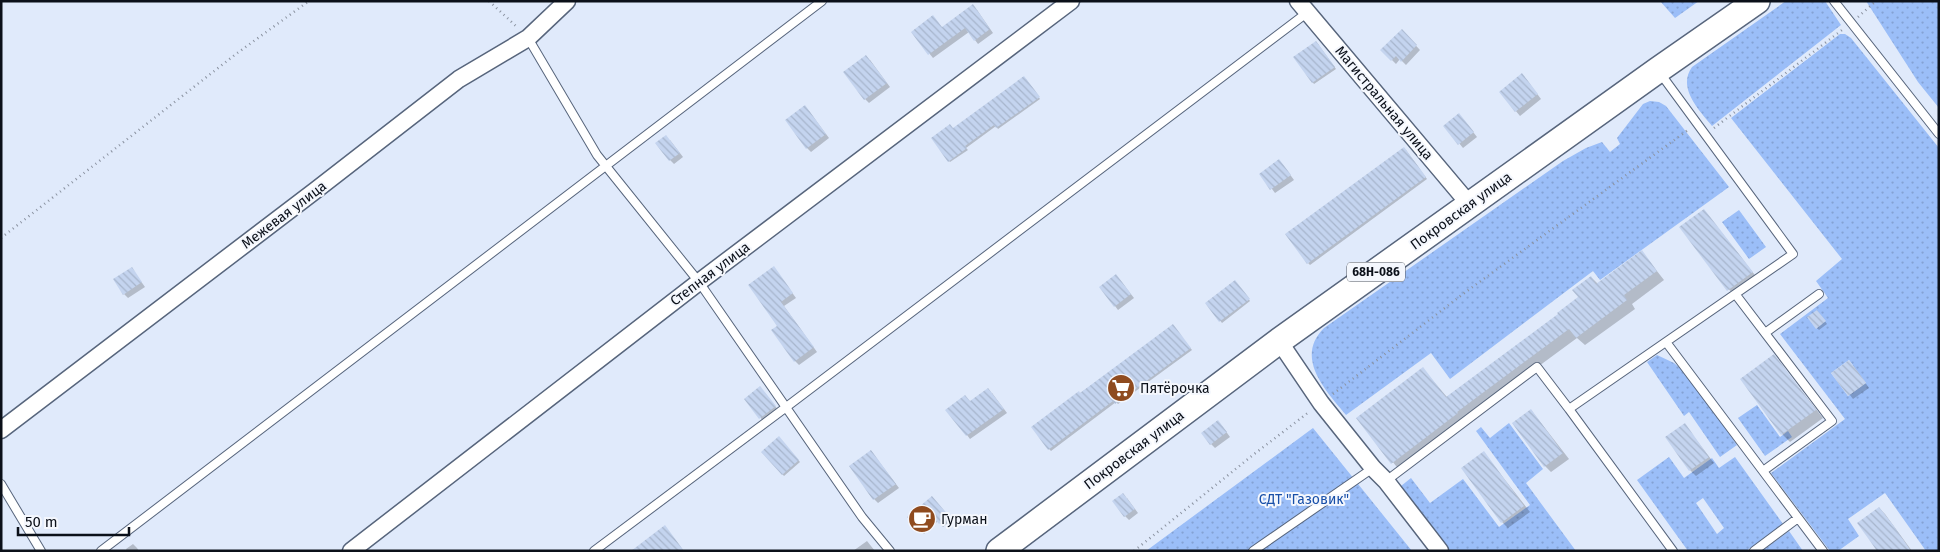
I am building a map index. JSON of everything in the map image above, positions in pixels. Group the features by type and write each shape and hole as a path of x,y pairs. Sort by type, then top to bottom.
{"main road":[{"name":"Покровская улица","path":"999,551 1279,341 1757,1"}],"street":[{"name":"Межевая улица","path":"1,430 301,202 459,79 528,38 567,1"},
{"name":"Степная улица","path":"351,551 699,282 1071,1"},
{"name":"Магистральная улица","path":"1303,7 1470,205"},
{"path":"1279,341 1321,403 1372,468 1386,481 1440,551"}],"lane":[{"path":"101,551 822,1"},
{"path":"1834,1 1939,134"},
{"path":"594,551 785,408 1303,7"},
{"path":"528,38 597,155 699,282 862,517 890,551"},
{"path":"1569,409 1793,254 1658,70"},
{"path":"1764,333 1819,294"},
{"path":"1736,295 1832,422 1763,471"},
{"path":"1666,342 1823,551"},
{"path":"1386,481 1537,366 1673,551"},
{"path":"1253,551 1372,468"},
{"path":"1,484 42,551"},
{"path":"1754,551 1798,518"}],"path":[{"path":"1,238 228,60 309,1"},
{"path":"488,1 528,38"},
{"path":"1705,134 1852,22 1876,1"},
{"path":"1134,551 1253,454 1463,294 1697,123"}],"green space":[{"path":"1660,1 1699,1 1675,18"},
{"path":"1786,1 1825,1 1841,25 1712,126 1696,106 1688,91 1688,75 1692,67"},
{"path":"1866,1 1939,1 1939,108 1918,82"},
{"path":"1840,34 1845,34 1851,38 1939,148 1939,551 1926,551 1885,493 1848,519 1859,536 1838,551 1830,551 1771,473 1845,419 1780,334 1828,298 1816,281 1842,259 1731,118","holes":["1849,360 1866,383 1848,396 1831,373"]},
{"path":"1650,101 1659,102 1666,106 1729,187 1600,280 1593,271 1450,379 1431,353 1346,415 1330,396 1316,374 1312,351 1316,339 1324,328 1563,161 1586,148 1602,142 1610,152 1620,144 1617,138 1643,104"},
{"path":"1739,210 1766,247 1749,259 1722,222"},
{"path":"1657,355 1674,363 1686,373 1737,445 1720,457 1689,412 1684,416 1647,362"},
{"path":"1757,405 1780,437 1788,431 1792,437 1765,456 1738,418"},
{"path":"1509,423 1543,469 1526,483 1576,551 1450,551 1401,486 1411,478 1430,503 1463,479 1499,527 1530,505 1476,431 1481,427 1490,438"},
{"name":"СДТ \"Газовик\"","path":"1313,428 1412,551 1146,551"},
{"path":"1669,457 1684,478 1712,458 1719,468 1735,457 1783,524 1746,551 1688,551 1637,480","holes":["1703,498 1724,528 1717,534 1696,503"]},
{"path":"1789,531 1803,551 1762,551"}],"building":[{"path":"973,4 990,29 974,41 965,28 928,55 911,32 933,15 942,27"},
{"path":"1402,29 1417,45 1401,62 1396,56 1391,61 1380,50"},
{"path":"1316,41 1335,67 1312,83 1293,57"},
{"path":"866,55 887,83 864,100 843,72"},
{"path":"1522,73 1538,94 1515,112 1499,92"},
{"path":"1024,76 1040,97 996,128 994,125 965,146 967,148 948,162 931,138 950,124 953,128"},
{"path":"805,105 826,134 806,149 785,120"},
{"path":"1459,113 1474,132 1458,145 1443,126"},
{"path":"666,135 680,153 669,161 655,143"},
{"path":"1404,147 1426,177 1307,264 1285,234"},
{"path":"1279,159 1291,175 1270,190 1259,174"},
{"path":"1704,209 1753,272 1727,291 1679,227"},
{"path":"1642,250 1657,271 1624,295 1627,300 1576,338 1569,329 1457,412 1391,464 1356,418 1423,367 1446,397 1558,314 1578,297 1572,290 1591,276 1596,284"},
{"path":"774,266 793,293 781,302 814,347 794,362 771,330 777,326 748,285"},
{"path":"132,267 142,282 123,295 113,279"},
{"path":"1116,274 1131,294 1114,307 1099,287"},
{"path":"1235,280 1250,299 1219,322 1205,303"},
{"path":"1817,310 1826,321 1816,329 1807,317"},
{"path":"1173,324 1191,348 1115,404 1113,401 1048,450 1031,427"},
{"path":"1774,354 1816,410 1781,435 1740,379"},
{"path":"1849,360 1866,383 1848,396 1831,373"},
{"path":"760,386 776,406 759,419 744,399"},
{"path":"988,388 1004,409 966,436 945,410 965,395 970,401"},
{"path":"1531,409 1563,453 1544,467 1512,423"},
{"path":"1218,420 1227,432 1210,445 1201,433"},
{"path":"1685,423 1709,457 1689,471 1665,437"},
{"path":"779,436 799,460 782,475 761,452"},
{"path":"871,450 896,484 873,500 849,466"},
{"path":"1484,451 1524,506 1501,523 1461,468"},
{"path":"1123,493 1135,509 1124,517 1112,501"},
{"path":"932,496 949,516 939,524 934,518 919,531 907,517"},
{"path":"1879,507 1911,551 1877,551 1857,523"},
{"path":"665,525 684,551 631,551"}],"place":[{"name":"Пятёрочка","path":"1121,388"},
{"name":"Гурман","path":"922,519"}]}
